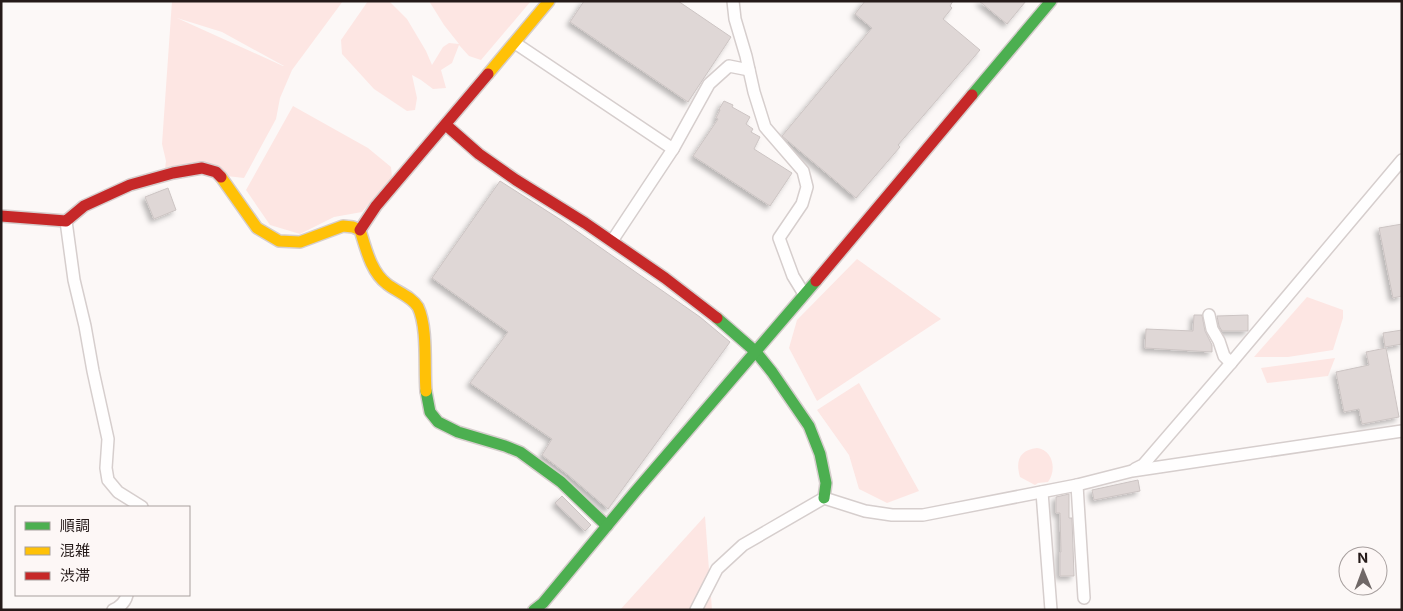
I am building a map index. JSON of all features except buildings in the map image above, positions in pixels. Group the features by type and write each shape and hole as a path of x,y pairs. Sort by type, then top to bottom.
{"street":[{"path":"360,230 376,206 549,1"},
{"path":"733,1 735,19 765,126 803,171 807,187 802,204 779,238 793,276 804,294"},
{"path":"534,610 543,603 1051,1"},
{"path":"515,43 673,149"},
{"path":"612,241 673,149 709,84 729,66 749,70"},
{"path":"446,125 479,154 516,180 586,223 680,289 725,324 756,352 772,372 808,426 820,454 826,483 824,498"},
{"path":"1132,471 1143,465 1402,160"},
{"path":"1,216 32,220 66,221 84,206 130,185 173,173 202,168 216,172 257,228 279,241 300,242 343,226 360,230 377,273 386,283 417,305 419,310 423,329 427,400 430,414 443,426 515,449 539,464 573,492 607,526"},
{"path":"66,221 74,280 107,431 106,468 108,480 118,492 140,506"},
{"path":"1209,315 1212,329 1219,341 1224,356 1231,363"},
{"path":"696,610 717,569 743,545 824,498 865,511 892,515 924,514 1077,485 1132,471 1402,431"},
{"path":"1077,485 1084,598"},
{"path":"1042,492 1052,608"},
{"path":"113,610 120,606 128,596"}],"shaded area":[{"path":"172,1 343,1 292,70 280,98 276,119 244,178 165,169 166,161 162,144","holes":["177,18 222,32 284,66"]},
{"path":"368,1 389,1 407,19 432,65 443,47 449,43 459,44 429,1 531,1 481,60 469,56 459,45 452,63 441,70 446,88 433,89 412,75 417,98 415,110 407,111 374,89 342,54 341,40"},
{"path":"293,106 368,148 391,167 392,177 362,212 334,217 300,234 270,225 246,190"},
{"path":"857,259 941,319 817,401 789,348 797,320"},
{"path":"1307,297 1343,310 1343,318 1333,350 1288,357 1254,357"},
{"path":"1335,358 1328,376 1267,383 1261,368"},
{"path":"859,383 919,491 887,503 859,489 849,455 817,410"},
{"path":"1037,448 1047,452 1053,466 1048,482 1035,485 1020,477 1018,466 1020,457 1026,451"},
{"path":"705,516 712,610 620,610"}],"traffic: fast":[{"path":"972,95 1051,1"},
{"path":"534,610 543,603 635,492 816,281"},
{"path":"717,318 756,352 809,426 820,454 826,483 824,498"},
{"path":"426,391 430,412 438,422 458,432 520,452 561,482 607,526"}],"traffic: slow":[{"path":"488,74 549,1"},
{"path":"221,177 257,228 279,241 300,242 343,226 360,230 370,260 381,279 408,297 418,307 424,336 426,391"}],"traffic: jam":[{"path":"360,230 376,206 488,74"},
{"path":"816,281 972,95"},
{"path":"446,125 479,154 665,278 717,318"},
{"path":"1,216 66,221 84,206 130,185 173,173 202,168 216,172 221,177"}]}
